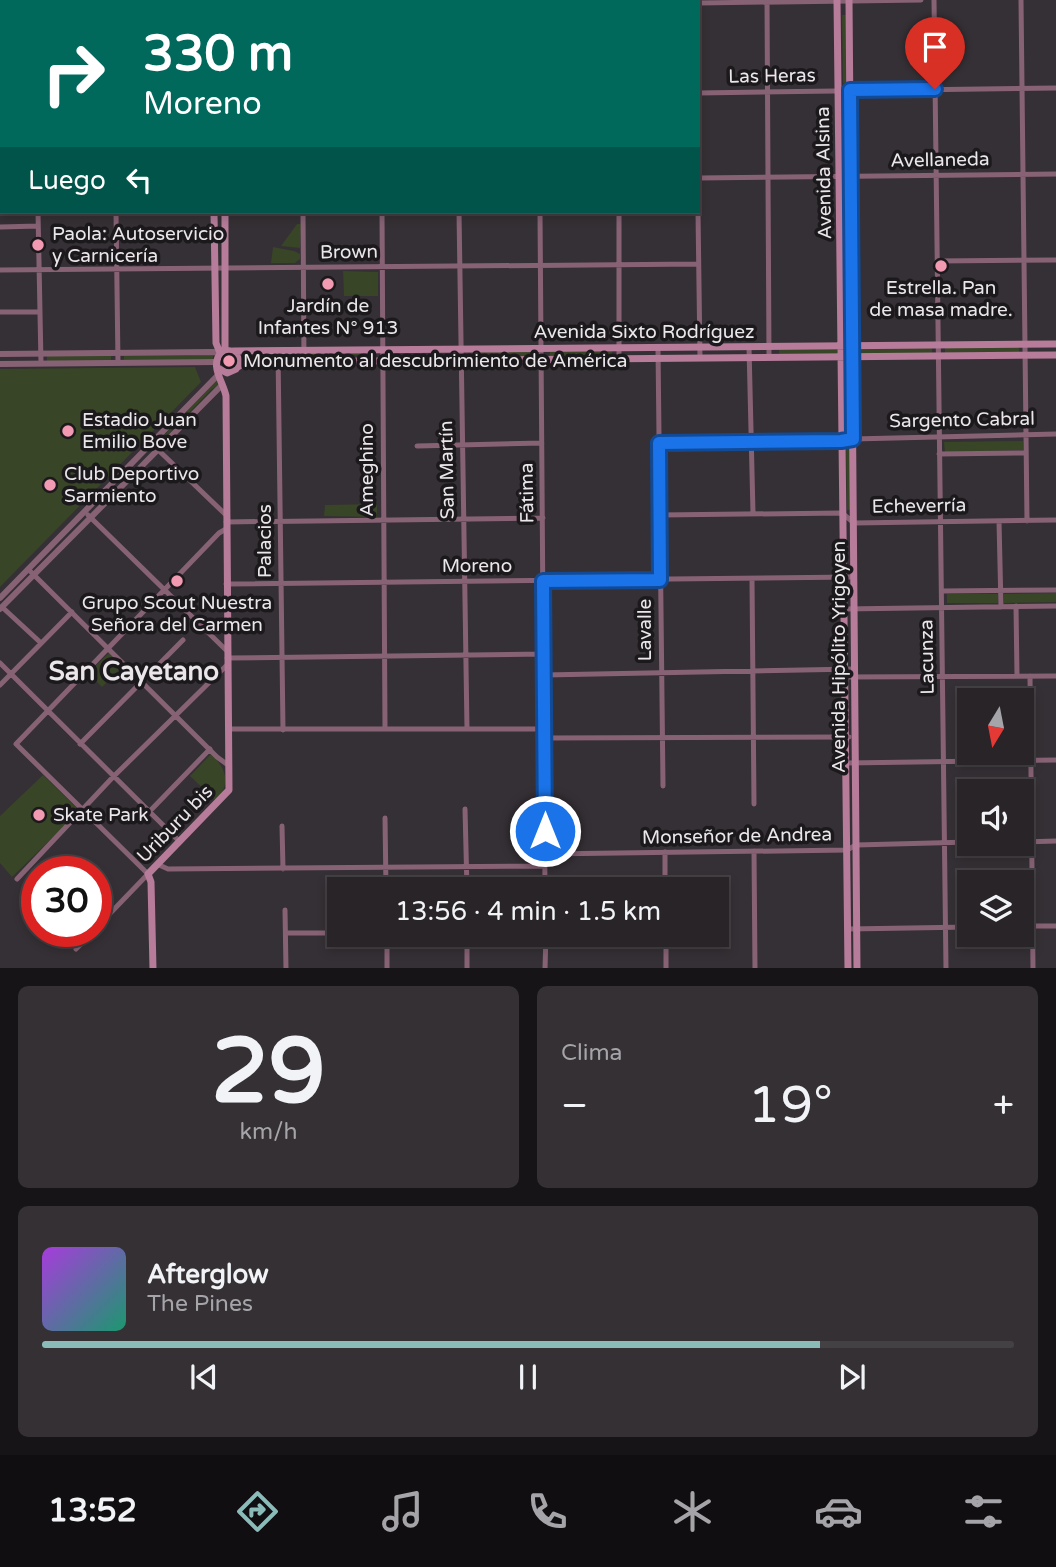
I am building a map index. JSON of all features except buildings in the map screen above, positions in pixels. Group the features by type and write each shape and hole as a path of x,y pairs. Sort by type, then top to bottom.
{"main road":[{"name":"Avenida Alsina","path":"837,1 842,346"},
{"name":"Avenida Alsina","path":"849,1 853,346"},
{"path":"214,214 216,343 225,352 238,357 237,368 222,385"},
{"path":"217,368 225,352 225,214"},
{"path":"841,258 852,258"},
{"name":"Avenida Sixto Rodríguez","path":"225,352 1056,344"},
{"name":"Avenida Hipólito Yrigoyen","path":"842,346 848,968"},
{"name":"Avenida Hipólito Yrigoyen","path":"853,346 857,968"},
{"name":"Avenida Sixto Rodríguez","path":"217,368 227,373 245,362 304,361 1056,355"},
{"name":"Uriburu bis","path":"148,874 227,793 226,397 217,368"},
{"path":"148,874 151,882 153,968"}],"street":[{"path":"700,2 921,0"},
{"name":"Lacunza","path":"934,0 946,968"},
{"path":"1021,0 1027,521"},
{"path":"767,1 769,358"},
{"name":"Las Heras","path":"700,93 1056,89"},
{"name":"Avellaneda","path":"700,178 1056,174"},
{"path":"38,214 41,363"},
{"path":"116,214 118,363"},
{"path":"303,214 304,361"},
{"name":"Ameghino","path":"382,214 385,729"},
{"name":"San Martín","path":"460,214 467,729"},
{"name":"Fátima","path":"540,214 544,877"},
{"path":"619,214 619,359"},
{"path":"698,214 700,358"},
{"path":"0,227 38,226"},
{"path":"937,261 1056,260"},
{"name":"Brown","path":"0,270 698,264"},
{"path":"0,312 39,312"},
{"path":"749,347 753,513"},
{"name":"Lavalle","path":"657,348 663,786"},
{"name":"Avenida Sixto Rodríguez","path":"0,354 225,352"},
{"name":"Palacios","path":"278,352 283,730"},
{"path":"0,364 118,363 217,368"},
{"path":"0,598 152,444 217,368"},
{"path":"41,643 1,608 222,385"},
{"name":"Sargento Cabral","path":"659,443 841,441 1056,434"},
{"path":"417,446 542,443"},
{"path":"152,444 226,522 543,518"},
{"name":"Sargento Cabral","path":"939,454 1026,453"},
{"path":"85,512 165,590 227,658"},
{"path":"660,515 842,513"},
{"name":"Echeverría","path":"842,513 854,523 1056,520"},
{"path":"999,521 1001,607"},
{"path":"148,874 17,746 17,741 165,590 219,533 226,522"},
{"path":"28,569 228,765"},
{"name":"Moreno","path":"226,584 854,577"},
{"path":"752,579 754,804"},
{"path":"942,591 1056,590"},
{"path":"1016,606 1017,676"},
{"path":"844,609 1056,606"},
{"path":"0,685 72,612"},
{"path":"80,744 183,640"},
{"path":"17,879 113,777 177,715 227,658 544,654"},
{"path":"0,663 180,842"},
{"path":"544,675 753,671 943,677 1056,676"},
{"path":"1030,676 1030,688"},
{"path":"228,729 545,729"},
{"path":"544,738 856,737"},
{"path":"149,812 210,750"},
{"path":"1034,760 1056,760"},
{"path":"847,763 957,762"},
{"path":"466,809 467,877"},
{"path":"384,818 386,877"},
{"path":"282,826 283,869"},
{"path":"1034,841 1056,841"},
{"name":"Monseñor de Andrea","path":"545,853 847,850 856,845 957,843"},
{"path":"754,851 755,968"},
{"path":"665,852 665,877"},
{"path":"157,864 167,869 544,866"},
{"name":"Uriburu bis","path":"112,912 148,874"},
{"path":"285,910 286,968"},
{"path":"1034,926 1056,926"},
{"path":"848,929 957,927"},
{"path":"286,933 327,933"},
{"path":"387,947 387,968"},
{"path":"467,947 467,968"},
{"path":"545,968 546,947"},
{"path":"666,947 666,968"},
{"path":"1032,947 1033,968"}],"green space":[{"path":"842,15 846,15 847,83 843,83"},
{"path":"843,98 846,98 847,166 844,166"},
{"path":"844,188 848,188 848,251 844,251"},
{"path":"297,224 301,224 300,248 281,246"},
{"path":"273,247 294,251 300,254 300,259 295,263 271,263"},
{"path":"844,267 848,267 849,336 845,336"},
{"path":"343,271 378,272 378,296 344,296"},
{"path":"932,347 932,353 859,353 859,348"},
{"path":"1019,347 1019,352 945,353 945,348"},
{"path":"779,349 837,349 837,354 779,355"},
{"path":"534,350 534,356 471,357 471,352"},
{"path":"612,350 612,356 550,356 550,351"},
{"path":"375,352 374,358 367,358 369,355 354,355 349,359 311,359 311,353 332,356 337,353"},
{"path":"213,353 213,359 124,361 124,355"},
{"path":"111,355 111,361 47,362 47,356"},
{"path":"845,363 849,363 850,432 846,432"},
{"name":"Club Deportivo Sarmiento","path":"195,367 201,382 0,587 0,369"},
{"path":"217,379 219,385 158,442"},
{"path":"1023,441 1023,450 945,452 944,442"},
{"path":"846,448 850,448 850,510 847,510"},
{"path":"377,504 377,517 324,516 325,505"},
{"path":"1056,593 1056,602 1004,603 1004,594"},
{"path":"947,594 998,594 998,603 947,603"},
{"path":"109,653 123,666 102,687 88,673"},
{"path":"211,754 221,765 225,777 224,789 216,801 190,776"},
{"path":"43,775 80,811 34,856 21,856 21,868 12,877 0,863 0,816"}],"place":[{"name":"Paola: Autoservicio y Carnicería","path":"38,245"},
{"name":"Estrella. Pan de masa madre.","path":"941,266"},
{"name":"Jardín de Infantes N° 913","path":"328,284"},
{"name":"Monumento al descubrimiento de América","path":"229,361"},
{"name":"Estadio Juan Emilio Bove","path":"68,431"},
{"name":"Club Deportivo Sarmiento","path":"50,485"},
{"name":"Grupo Scout Nuestra Señora del Carmen","path":"177,581"},
{"name":"Skate Park","path":"39,815"}],"district":[{"name":"San Cayetano","path":"134,671"}],"route":[{"path":"545,831 543,581 660,580 659,443 853,439 850,90 935,89"}]}
